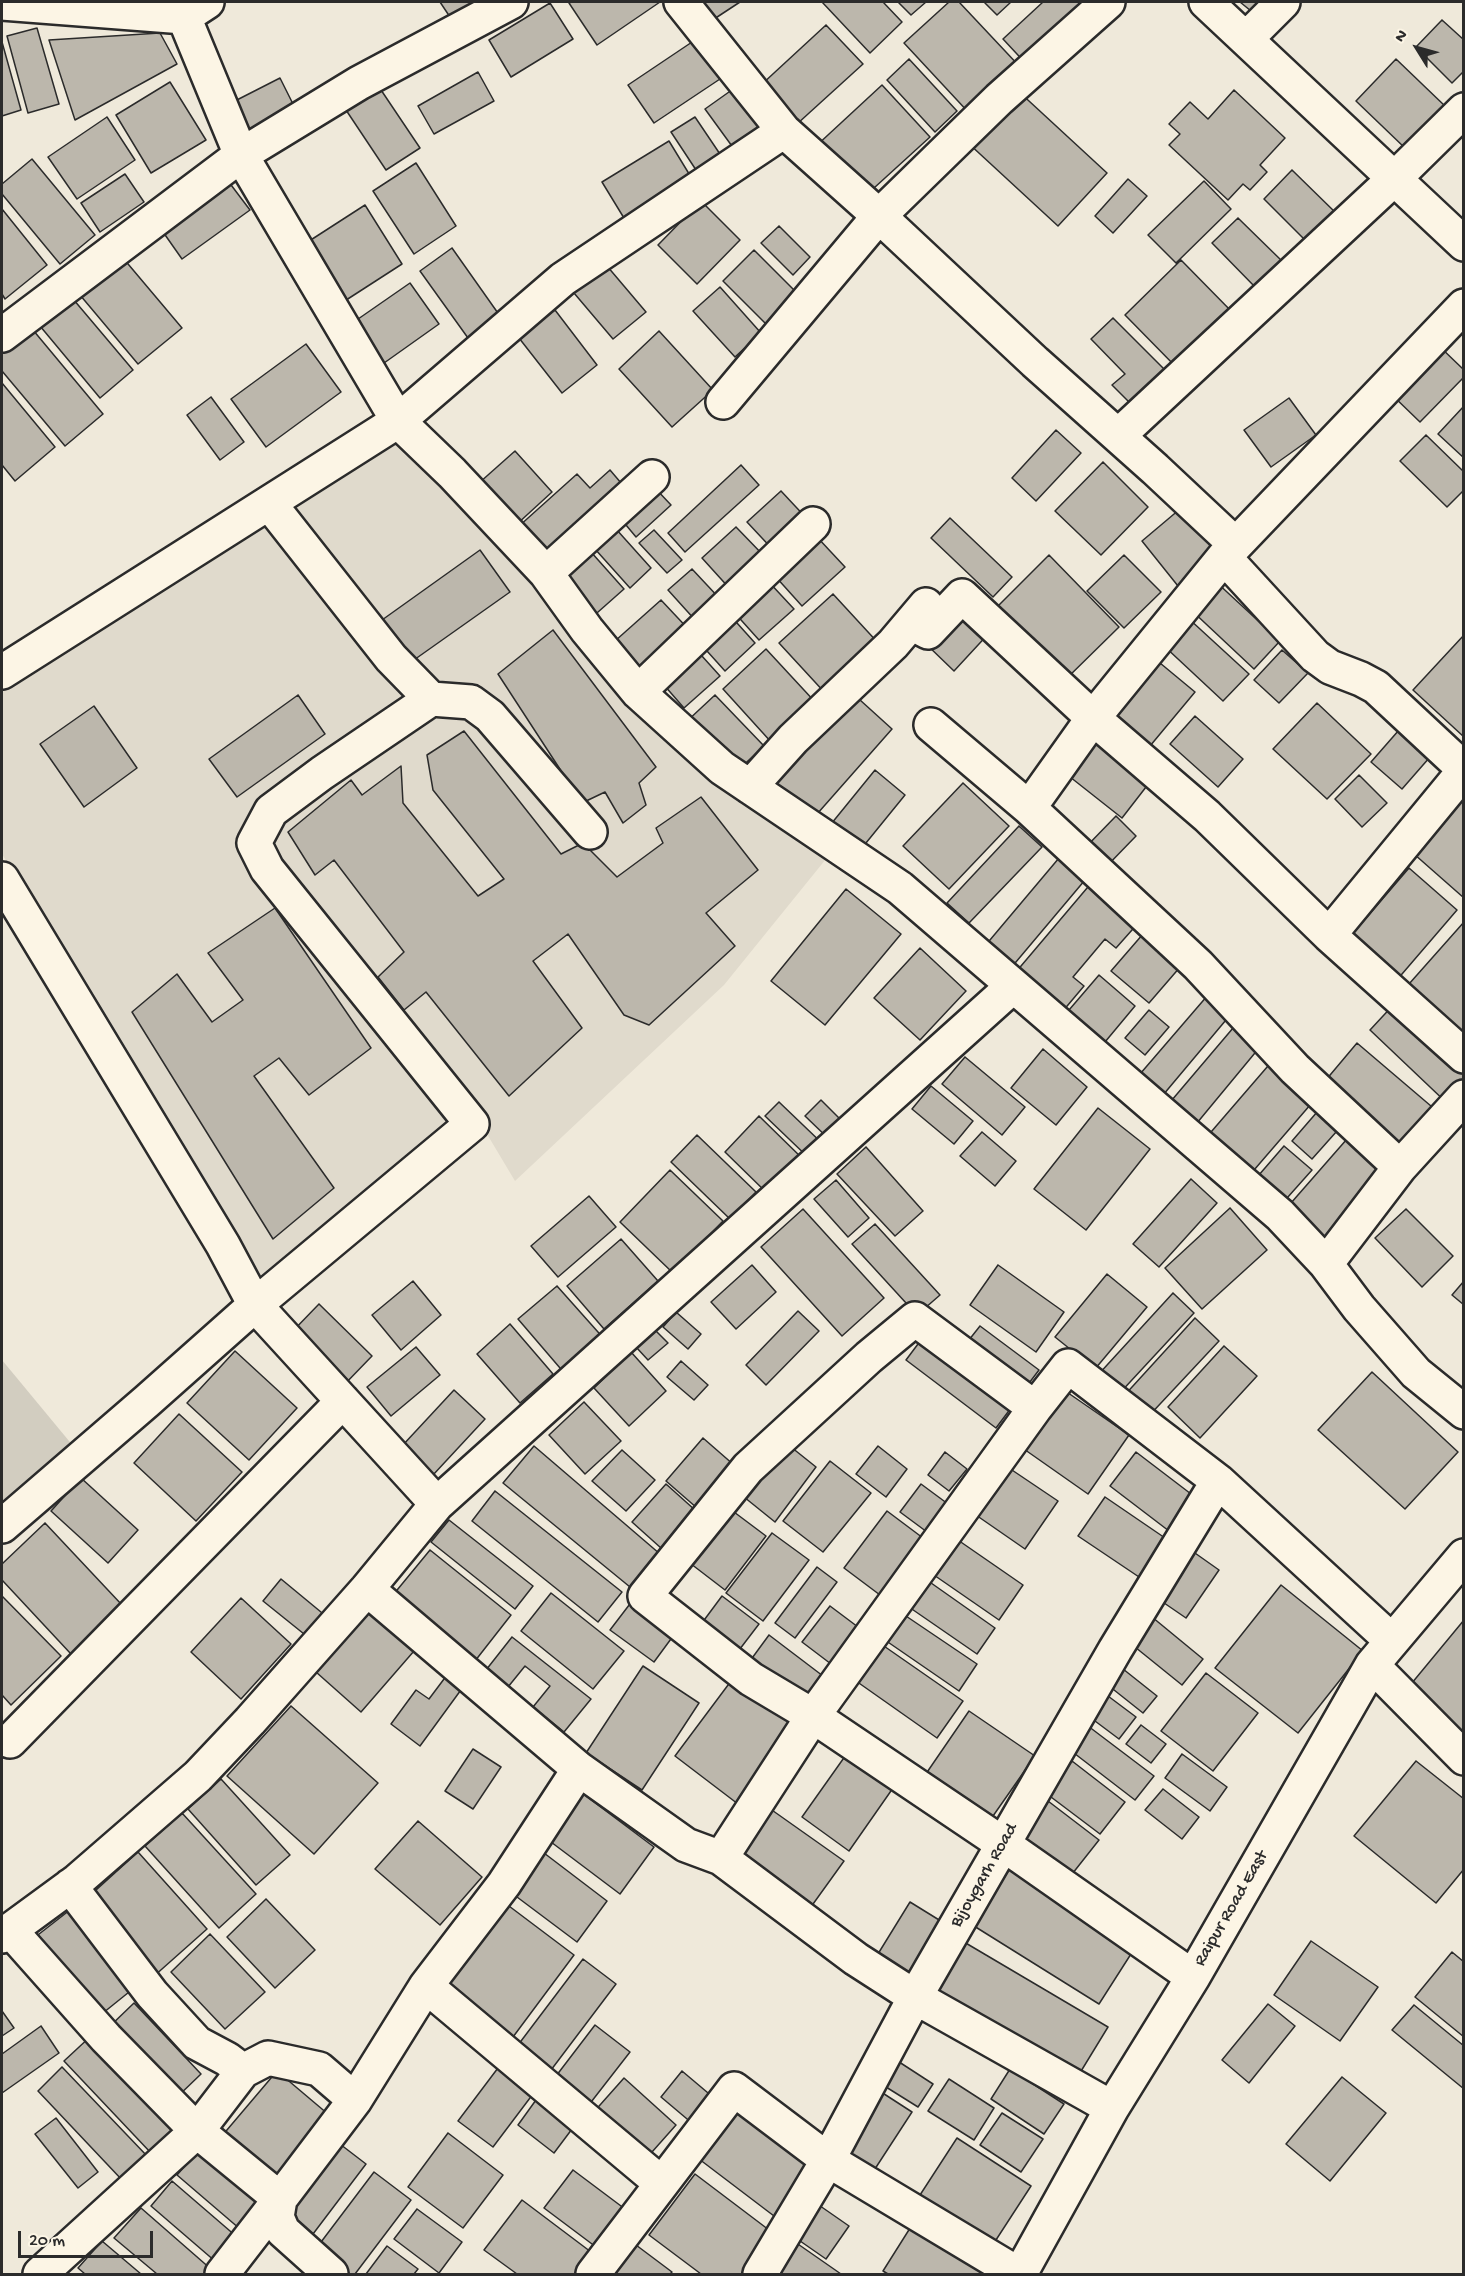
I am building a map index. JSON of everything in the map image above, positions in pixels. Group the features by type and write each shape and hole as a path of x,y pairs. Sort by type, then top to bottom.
{"street":[{"path":"2,335 242,155 359,83 511,2"},
{"path":"681,2 784,131 1118,436 1229,551 1315,656 1330,667 1376,687 1464,770 1329,935"},
{"path":"723,402 879,216 999,99 1108,2"},
{"path":"1206,2 1464,244"},
{"path":"1246,39 1283,2"},
{"path":"2,3 196,9 242,155 398,421 452,473 546,573 587,630 638,692 722,768 900,888 1280,1215 1326,1264 1359,1308 1416,1373 1464,1412"},
{"path":"1118,436 1395,178 1464,110"},
{"path":"2,672 398,421 563,279 784,131"},
{"path":"1029,808 1093,718 1229,551 1464,306"},
{"path":"546,573 652,477"},
{"path":"269,503 391,658 431,699"},
{"path":"638,692 813,524"},
{"path":"750,787 793,739 893,644 953,575"},
{"path":"911,623 928,632 962,596 1093,718 1207,816 1329,935 1464,1056"},
{"path":"2,1526 255,1305 472,1124 267,869 254,843 271,811 322,773 431,699 471,702 490,716 591,832"},
{"path":"931,725 1029,808 1198,965 1295,1069 1400,1167"},
{"path":"2,879 223,1245 255,1305 437,1504"},
{"path":"280,2199 197,2131 6,1933 70,1886 198,1776 367,1589 437,1504 1013,986"},
{"path":"1326,1264 1400,1167 1464,1097"},
{"path":"1035,1408 915,1318 748,1468 645,1596 751,1679 813,1716 1004,1844 1193,1977"},
{"path":"721,1858 813,1716 1035,1408 1068,1366 1218,1481 1382,1652 1464,1758"},
{"path":"10,1741 343,1401"},
{"name":"Bijoygarh Road","path":"760,2274 828,2160 915,1997 1115,1650 1218,1481"},
{"name":"Raipur Road East","path":"1019,2274 1112,2108 1193,1977 1382,1652 1464,1556"},
{"path":"367,1589 579,1769 686,1845 721,1858 856,1959 915,1997 1112,2108"},
{"path":"222,2274 355,2100 426,1986 504,1884 579,1769"},
{"path":"70,1886 152,1994 197,2043 227,2059 243,2071"},
{"path":"426,1986 661,2183"},
{"path":"40,2274 197,2131 243,2071 268,2058 319,2069 355,2100"},
{"path":"593,2274 734,2089 828,2160 1019,2274"},
{"path":"280,2199 277,2217 283,2231 332,2274"}],"shaded area":[{"path":"411,422 711,776 830,854 724,985 515,1181 475,1114 263,1284 2,854 2,692"},
{"path":"2,1360 74,1447 2,1507"}],"building":[{"path":"440,2 481,2 452,20"},
{"path":"660,2 597,45 569,3"},
{"path":"689,2 740,2 705,25"},
{"path":"822,2 883,2 902,22 870,53"},
{"path":"898,2 926,2 911,15"},
{"path":"949,2 959,2 1021,68 970,114 904,43"},
{"path":"984,2 1011,2 997,15"},
{"path":"1043,2 1101,2 1030,68 1003,39"},
{"path":"1240,2 1260,2 1251,11"},
{"path":"550,3 573,39 511,77 489,40"},
{"path":"1442,20 1464,40 1464,71 1452,83 1416,47"},
{"path":"826,25 863,64 797,124 761,85"},
{"path":"37,28 59,104 28,113 7,36"},
{"path":"160,33 177,64 75,120 49,40"},
{"path":"701,36 726,75 654,123 628,85"},
{"path":"2,42 21,110 2,116"},
{"path":"909,59 957,111 935,132 887,80"},
{"path":"1396,59 1446,107 1406,149 1356,101"},
{"path":"478,72 494,101 434,134 418,106"},
{"path":"280,78 295,108 243,133 229,104"},
{"path":"170,82 206,140 151,173 116,115"},
{"path":"377,84 420,148 386,170 344,107"},
{"path":"882,85 930,137 863,198 815,147"},
{"path":"736,87 767,131 737,153 705,109"},
{"path":"1016,89 1107,173 1058,226 967,142"},
{"path":"1234,90 1285,138 1260,165 1267,172 1250,190 1243,184 1228,200 1169,145 1180,134 1169,124 1190,102 1208,119"},
{"path":"107,117 135,160 77,199 48,157"},
{"path":"695,117 724,160 700,176 671,132"},
{"path":"669,141 694,182 627,223 602,182"},
{"path":"32,159 95,235 60,264 2,194 2,184"},
{"path":"416,163 456,226 414,254 373,191"},
{"path":"1292,170 1339,216 1310,245 1264,199"},
{"path":"222,173 250,210 182,259 156,222"},
{"path":"125,174 144,202 100,232 81,203"},
{"path":"1128,179 1147,196 1113,233 1095,216"},
{"path":"1204,181 1231,209 1176,263 1148,235"},
{"path":"701,201 740,240 697,284 658,245"},
{"path":"365,205 402,264 340,304 303,245"},
{"path":"2,209 47,265 5,299 2,294"},
{"path":"1238,218 1284,263 1257,289 1212,243"},
{"path":"779,226 810,257 793,275 761,243"},
{"path":"452,248 500,316 468,338 420,271"},
{"path":"754,250 797,293 766,324 723,281"},
{"path":"123,258 182,328 138,364 80,295"},
{"path":"1181,260 1235,315 1179,370 1125,315"},
{"path":"607,266 646,312 613,339 574,293"},
{"path":"410,283 439,324 377,368 348,326"},
{"path":"720,287 761,333 735,357 693,311"},
{"path":"68,293 133,370 100,398 35,320"},
{"path":"555,310 597,365 562,393 519,338"},
{"path":"1113,318 1172,377 1138,411 1112,385 1125,374 1091,339"},
{"path":"28,324 103,414 65,446 2,371 2,346"},
{"path":"659,331 713,390 672,427 619,369"},
{"path":"306,344 341,392 266,447 231,399"},
{"path":"1438,345 1464,370 1464,377 1420,422 1390,393"},
{"path":"2,383 55,447 15,481 2,465"},
{"path":"211,397 244,442 220,460 187,415"},
{"path":"1289,398 1316,435 1271,467 1244,430"},
{"path":"1464,406 1464,458 1438,434"},
{"path":"1056,430 1081,453 1036,501 1012,478"},
{"path":"1426,435 1464,472 1464,490 1447,507 1400,461"},
{"path":"515,451 552,492 516,525 479,483"},
{"path":"1103,462 1148,507 1101,555 1055,511"},
{"path":"741,465 759,485 685,552 668,533"},
{"path":"610,470 627,490 548,561 518,527 577,474 590,488"},
{"path":"655,488 671,505 636,537 621,519"},
{"path":"781,491 810,522 776,553 747,522"},
{"path":"1180,509 1217,553 1178,586 1142,541"},
{"path":"950,518 1012,577 993,597 931,538"},
{"path":"736,527 766,558 731,590 702,558"},
{"path":"616,529 651,568 630,588 595,549"},
{"path":"654,530 682,560 667,573 639,543"},
{"path":"817,537 845,567 802,606 775,576"},
{"path":"480,550 510,592 404,667 375,625"},
{"path":"591,552 624,589 589,620 557,584"},
{"path":"1049,555 1119,627 1063,682 993,611"},
{"path":"1124,555 1161,592 1124,628 1087,591"},
{"path":"692,569 721,600 696,621 668,590"},
{"path":"767,580 794,609 759,640 733,611"},
{"path":"1214,580 1280,641 1254,669 1189,608"},
{"path":"833,594 880,645 826,694 779,643"},
{"path":"661,600 692,633 637,683 606,649"},
{"path":"962,604 991,631 954,671 925,643"},
{"path":"728,613 755,643 725,671 698,641"},
{"path":"1188,618 1249,674 1223,701 1163,645"},
{"path":"553,630 656,767 639,783 646,805 623,823 605,792 582,803 498,674"},
{"path":"1464,635 1464,737 1413,690"},
{"path":"692,645 720,676 684,708 657,677"},
{"path":"766,649 816,703 772,743 723,689"},
{"path":"1282,650 1308,673 1279,703 1254,680"},
{"path":"1160,663 1195,692 1145,752 1110,722"},
{"path":"849,690 892,729 810,822 766,784"},
{"path":"298,695 325,734 237,797 209,759"},
{"path":"715,695 764,746 734,774 685,723"},
{"path":"1317,703 1371,754 1327,799 1273,749"},
{"path":"94,706 137,768 84,807 40,744"},
{"path":"1195,716 1243,759 1218,787 1170,744"},
{"path":"1406,722 1437,749 1402,789 1371,762"},
{"path":"464,731 561,854 583,843 617,877 663,843 656,828 701,797 758,870 706,913 735,946 649,1025 624,1015 568,934 533,961 582,1028 509,1096 426,992 404,1010 378,977 404,952 334,860 315,875 288,832 351,780 362,795 401,766 403,803 478,896 504,879 433,790 427,755"},
{"path":"1095,734 1153,778 1122,818 1065,773"},
{"path":"875,770 905,795 857,854 827,829"},
{"path":"1359,775 1387,803 1362,827 1335,799"},
{"path":"963,783 1009,826 949,889 903,846"},
{"path":"1464,797 1464,898 1414,854"},
{"path":"1116,816 1136,836 1104,869 1083,850"},
{"path":"1019,826 1042,847 969,923 947,903"},
{"path":"1059,858 1085,880 1005,975 979,953"},
{"path":"1409,868 1457,910 1396,981 1348,939"},
{"path":"1093,881 1140,921 1116,948 1105,939 1073,977 1084,986 1057,1018 1010,979"},
{"path":"846,889 901,934 825,1025 771,981"},
{"path":"275,908 371,1048 309,1095 279,1058 254,1076 334,1188 273,1239 132,1012 177,974 212,1022 243,1000 208,953"},
{"path":"1464,922 1464,1049 1401,993"},
{"path":"1143,934 1181,966 1149,1003 1111,971"},
{"path":"920,948 966,991 920,1040 874,998"},
{"path":"1099,975 1135,1006 1100,1048 1063,1017"},
{"path":"1208,995 1231,1014 1158,1101 1134,1081"},
{"path":"1396,1002 1464,1065 1464,1092 1450,1106 1370,1030"},
{"path":"1149,1010 1169,1027 1145,1055 1125,1038"},
{"path":"1239,1021 1264,1042 1192,1129 1166,1107"},
{"path":"1357,1043 1438,1112 1402,1156 1320,1087"},
{"path":"1043,1049 1087,1087 1056,1125 1011,1088"},
{"path":"965,1057 1025,1107 1002,1135 942,1084"},
{"path":"1274,1059 1317,1097 1248,1177 1205,1139"},
{"path":"931,1086 973,1121 954,1144 912,1109"},
{"path":"821,1100 847,1126 832,1142 805,1116"},
{"path":"779,1102 827,1148 813,1162 765,1116"},
{"path":"1324,1104 1345,1122 1312,1159 1292,1141"},
{"path":"1098,1108 1150,1149 1086,1230 1034,1189"},
{"path":"759,1116 806,1162 771,1197 725,1152"},
{"path":"1354,1131 1394,1167 1324,1247 1284,1211"},
{"path":"982,1132 1016,1161 995,1186 960,1156"},
{"path":"697,1135 756,1192 730,1219 671,1162"},
{"path":"1284,1146 1312,1170 1279,1207 1252,1183"},
{"path":"866,1147 923,1211 895,1236 837,1174"},
{"path":"670,1170 723,1221 673,1273 620,1222"},
{"path":"1191,1179 1217,1203 1159,1267 1133,1244"},
{"path":"836,1180 869,1218 848,1237 814,1199"},
{"path":"589,1196 616,1227 558,1277 531,1246"},
{"path":"1230,1208 1267,1250 1202,1309 1165,1268"},
{"path":"803,1209 884,1298 842,1336 761,1247"},
{"path":"1406,1209 1453,1256 1422,1287 1375,1238"},
{"path":"875,1224 940,1295 917,1315 852,1244"},
{"path":"621,1239 658,1281 604,1329 567,1286"},
{"path":"752,1265 776,1292 736,1329 711,1302"},
{"path":"998,1265 1064,1312 1036,1352 970,1305"},
{"path":"1107,1274 1147,1307 1095,1369 1055,1337"},
{"path":"413,1281 441,1315 401,1350 372,1315"},
{"path":"1464,1281 1464,1305 1452,1295"},
{"path":"557,1286 606,1341 566,1375 518,1319"},
{"path":"1173,1293 1194,1313 1118,1395 1097,1376"},
{"path":"319,1304 372,1356 342,1387 289,1335"},
{"path":"798,1311 819,1331 766,1385 746,1365"},
{"path":"676,1312 701,1334 688,1349 663,1327"},
{"path":"1195,1318 1219,1341 1146,1419 1122,1398"},
{"path":"510,1324 553,1374 520,1403 477,1354"},
{"path":"980,1326 1039,1370 1020,1395 961,1350"},
{"path":"655,1330 668,1343 648,1360 636,1347"},
{"path":"927,1332 1017,1400 996,1428 906,1360"},
{"path":"1224,1346 1257,1376 1200,1438 1168,1407"},
{"path":"416,1347 440,1375 391,1416 367,1387"},
{"path":"235,1351 297,1408 249,1460 187,1403"},
{"path":"631,1352 666,1391 629,1426 594,1388"},
{"path":"681,1361 708,1385 694,1400 667,1377"},
{"path":"1372,1372 1458,1452 1405,1509 1318,1430"},
{"path":"1061,1388 1129,1435 1088,1494 1021,1447"},
{"path":"454,1390 485,1419 433,1475 402,1446"},
{"path":"584,1402 621,1441 585,1474 549,1435"},
{"path":"179,1414 242,1472 196,1521 134,1463"},
{"path":"703,1438 742,1472 705,1515 666,1481"},
{"path":"786,1443 816,1467 775,1522 744,1497"},
{"path":"534,1446 660,1554 630,1587 503,1483"},
{"path":"878,1446 907,1469 886,1497 856,1474"},
{"path":"622,1450 655,1480 626,1511 592,1481"},
{"path":"945,1452 967,1469 949,1491 928,1475"},
{"path":"1136,1452 1195,1497 1169,1531 1110,1486"},
{"path":"830,1461 871,1493 823,1552 783,1521"},
{"path":"1006,1466 1058,1501 1025,1549 973,1513"},
{"path":"81,1478 138,1530 108,1563 51,1511"},
{"path":"666,1484 705,1519 671,1557 632,1522"},
{"path":"921,1484 948,1504 927,1532 900,1512"},
{"path":"495,1491 622,1592 598,1622 472,1521"},
{"path":"1105,1497 1168,1540 1142,1579 1078,1536"},
{"path":"722,1503 766,1536 725,1590 682,1557"},
{"path":"887,1511 923,1538 880,1595 844,1568"},
{"path":"449,1520 533,1586 515,1609 431,1542"},
{"path":"45,1523 122,1605 71,1654 2,1580 2,1564"},
{"path":"772,1533 809,1560 763,1621 726,1593"},
{"path":"955,1538 1023,1585 999,1620 931,1573"},
{"path":"1185,1546 1219,1570 1186,1618 1151,1594"},
{"path":"430,1550 511,1615 475,1661 393,1595"},
{"path":"817,1567 837,1582 795,1638 775,1623"},
{"path":"924,1578 995,1628 977,1654 906,1605"},
{"path":"281,1579 327,1617 309,1638 263,1601"},
{"path":"1281,1585 1363,1651 1298,1733 1215,1668"},
{"path":"551,1593 624,1651 593,1689 521,1631"},
{"path":"2,1596 61,1656 11,1705 2,1695"},
{"path":"636,1596 679,1628 654,1662 610,1630"},
{"path":"722,1596 759,1624 733,1658 696,1631"},
{"path":"241,1598 291,1644 241,1699 191,1652"},
{"path":"830,1606 862,1630 835,1667 802,1642"},
{"path":"369,1611 414,1651 361,1712 316,1672"},
{"path":"900,1612 977,1664 959,1691 882,1638"},
{"path":"1152,1617 1203,1659 1182,1685 1130,1643"},
{"path":"1464,1620 1464,1741 1402,1695"},
{"path":"769,1635 823,1676 801,1705 747,1665"},
{"path":"512,1637 591,1699 564,1732 533,1707 550,1686 525,1666 508,1687 486,1670"},
{"path":"881,1644 963,1701 937,1738 856,1681"},
{"path":"1118,1665 1157,1696 1143,1713 1104,1682"},
{"path":"643,1666 699,1703 642,1790 586,1753"},
{"path":"450,1671 466,1683 420,1746 391,1724 416,1690 429,1699"},
{"path":"737,1673 800,1721 738,1804 675,1756"},
{"path":"1206,1673 1258,1713 1213,1771 1161,1731"},
{"path":"1104,1693 1136,1717 1119,1739 1087,1715"},
{"path":"291,1706 378,1783 314,1854 227,1776"},
{"path":"969,1711 1035,1756 986,1826 921,1781"},
{"path":"1141,1725 1166,1744 1151,1763 1126,1744"},
{"path":"1088,1726 1154,1776 1135,1800 1070,1750"},
{"path":"853,1745 900,1778 849,1851 802,1817"},
{"path":"473,1749 501,1767 473,1809 445,1791"},
{"path":"1182,1754 1227,1787 1210,1811 1165,1778"},
{"path":"1072,1761 1125,1802 1100,1834 1047,1794"},
{"path":"1416,1761 1464,1799 1464,1869 1436,1903 1354,1836"},
{"path":"221,1779 290,1855 256,1885 188,1809"},
{"path":"1163,1789 1199,1817 1182,1839 1145,1810"},
{"path":"582,1793 654,1847 620,1894 547,1839"},
{"path":"1048,1801 1099,1840 1065,1883 1015,1845"},
{"path":"769,1808 844,1861 808,1911 733,1857"},
{"path":"182,1813 256,1894 219,1928 145,1846"},
{"path":"418,1821 482,1877 440,1925 375,1869"},
{"path":"138,1852 207,1929 153,1977 85,1900"},
{"path":"544,1853 607,1901 577,1942 513,1894"},
{"path":"1012,1865 1138,1943 1099,2004 974,1926"},
{"path":"266,1899 315,1950 275,1988 227,1937"},
{"path":"501,1900 574,1955 513,2037 439,1982"},
{"path":"910,1902 944,1923 907,1983 873,1962"},
{"path":"75,1906 139,1984 98,2017 34,1938"},
{"path":"210,1934 265,1992 225,2029 171,1972"},
{"path":"1311,1941 1378,1987 1340,2041 1274,1995"},
{"path":"964,1942 1108,2027 1075,2081 933,1995"},
{"path":"1452,1952 1464,1962 1464,2037 1415,1997"},
{"path":"583,1959 616,1984 548,2074 515,2049"},
{"path":"134,2003 201,2074 174,2100 107,2029"},
{"path":"1268,2004 1295,2026 1249,2083 1222,2060"},
{"path":"1414,2005 1464,2046 1464,2089 1392,2030"},
{"path":"2,2011 14,2028 2,2036"},
{"path":"595,2025 630,2052 588,2106 553,2080"},
{"path":"41,2026 59,2053 2,2093 2,2054"},
{"path":"92,2035 179,2127 151,2153 64,2061"},
{"path":"893,2058 933,2084 918,2107 878,2082"},
{"path":"504,2060 539,2086 493,2147 458,2121"},
{"path":"62,2067 148,2157 123,2181 38,2091"},
{"path":"1010,2069 1064,2104 1044,2134 991,2099"},
{"path":"277,2071 335,2120 278,2186 221,2137"},
{"path":"682,2071 714,2098 693,2124 661,2097"},
{"path":"1342,2077 1386,2113 1330,2181 1286,2144"},
{"path":"624,2078 676,2125 644,2161 592,2114"},
{"path":"949,2079 994,2108 974,2140 928,2111"},
{"path":"878,2090 912,2112 871,2175 838,2153"},
{"path":"541,2093 578,2121 554,2153 518,2125"},
{"path":"737,2108 813,2165 774,2216 699,2159"},
{"path":"1002,2113 1043,2139 1021,2172 980,2145"},
{"path":"56,2118 98,2172 78,2188 35,2134"},
{"path":"448,2133 503,2175 463,2228 408,2187"},
{"path":"957,2138 1031,2186 994,2243 920,2195"},
{"path":"336,2141 366,2164 313,2234 283,2211"},
{"path":"203,2145 273,2204 247,2235 177,2175"},
{"path":"573,2170 629,2212 600,2250 544,2208"},
{"path":"374,2172 411,2200 355,2274 348,2274 315,2250"},
{"path":"695,2174 773,2233 741,2274 701,2274 649,2235"},
{"path":"172,2181 237,2237 216,2262 151,2206"},
{"path":"522,2200 595,2255 580,2274 517,2274 484,2250"},
{"path":"813,2201 849,2226 826,2259 790,2234"},
{"path":"141,2208 212,2270 208,2274 157,2274 114,2238"},
{"path":"417,2209 462,2242 439,2273 394,2239"},
{"path":"912,2225 986,2270 983,2274 888,2274 883,2271"},
{"path":"102,2241 141,2274 85,2274 78,2268"},
{"path":"795,2242 841,2274 772,2274"},
{"path":"636,2245 672,2272 670,2274 614,2274"},
{"path":"387,2246 418,2269 414,2274 366,2274"}]}
